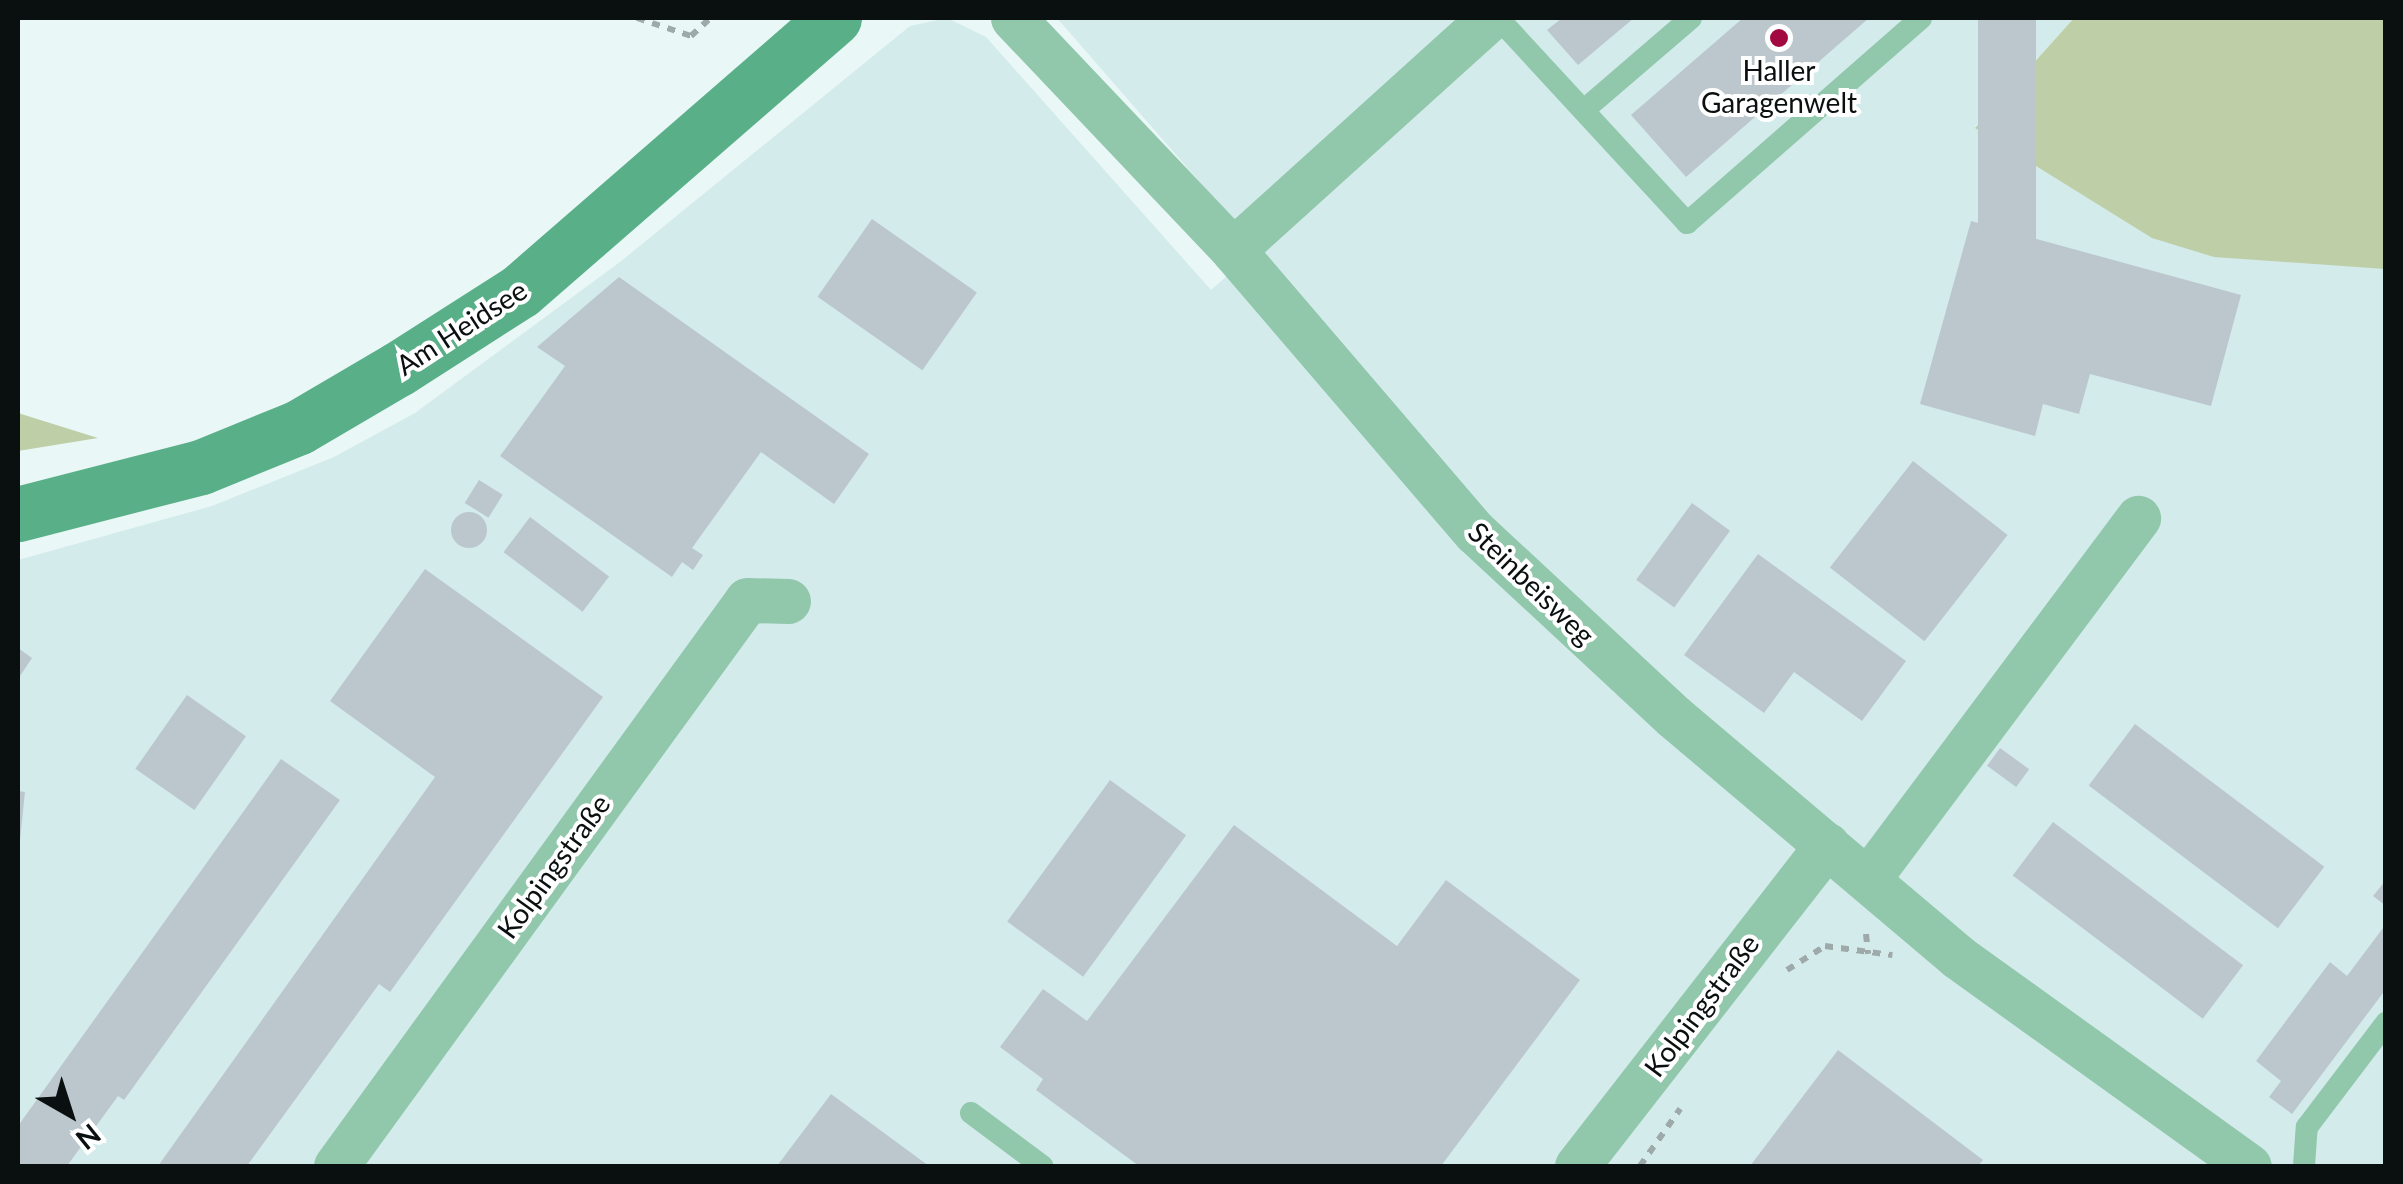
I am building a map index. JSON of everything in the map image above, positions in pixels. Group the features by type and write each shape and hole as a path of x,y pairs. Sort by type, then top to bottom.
{"main road":[{"name":"Am Heidsee","path":"18,514 200,467 299,428 398,369 520,291 834,18"}],"street":[{"name":"Steinbeisweg","path":"1014,18 1233,250 1475,532 1673,716 1958,957 2249,1166"},
{"path":"1233,250 1490,18"},
{"path":"1868,879 2138,518"},
{"name":"Kolpingstraße","path":"336,1166 747,600 788,601"},
{"name":"Kolpingstraße","path":"1577,1166 1827,845"}],"lane":[{"path":"1498,18 1687,223 1920,18"},
{"path":"1584,110 1691,18"},
{"path":"2304,1166 2308,1127 2386,1023"},
{"path":"971,1114 1042,1166"}],"path":[{"path":"637,18 692,36 710,18"},
{"path":"1780,974 1825,946 1958,957"},
{"path":"1640,1166 1686,1099"}],"shaded area":[{"path":"947,18 986,37 1211,290 1258,249 1057,18 2074,18 1975,127 2354,264 2385,269 2385,1166 18,1166 18,560 212,506 334,457 415,413 620,262 910,26"}],"green space":[{"path":"2074,18 2385,18 2385,269 2214,257 2152,238 1975,128"},
{"path":"18,413 98,438 18,451"}],"building":[{"path":"1562,18 1634,18 1578,65 1547,30"},
{"path":"1743,18 1869,18 1686,177 1631,115"},
{"path":"1978,18 2036,18 2036,367 1978,367"},
{"path":"872,219 977,292 922,370 818,297"},
{"path":"1971,221 2241,295 2211,406 2090,374 2079,414 2043,404 2035,436 1920,404"},
{"path":"619,277 869,454 834,504 761,452 692,548 703,555 693,570 682,562 672,577 500,456 565,366 537,347"},
{"path":"1913,461 2008,535 1924,641 1830,567"},
{"path":"479,480 503,495 488,518 465,503"},
{"path":"1692,503 1730,531 1674,607 1636,580"},
{"path":"469,512 482,517 487,530 482,543 469,548 456,543 451,530 456,517"},
{"path":"530,517 609,577 583,612 504,552"},
{"path":"1758,554 1906,661 1862,721 1794,672 1764,713 1684,655"},
{"path":"425,569 603,697 390,992 379,984 247,1166 158,1166 435,777 330,701"},
{"path":"18,648 32,658 18,679"},
{"path":"187,695 246,736 194,810 135,769"},
{"path":"2135,724 2324,867 2278,928 2089,785"},
{"path":"2000,748 2029,769 2016,787 1987,766"},
{"path":"281,759 340,800 124,1100 118,1096 67,1166 18,1166 18,1126"},
{"path":"1110,780 1186,835 1083,977 1007,922"},
{"path":"18,791 25,792 20,840 18,840"},
{"path":"2053,822 2243,965 2203,1019 2013,876"},
{"path":"1234,825 1397,946 1446,880 1580,980 1441,1166 1139,1166 1036,1090 1043,1079 1000,1047 1043,989 1087,1021"},
{"path":"2386,880 2386,906 2373,896"},
{"path":"2386,924 2386,989 2292,1114 2269,1097 2281,1081 2256,1061 2330,962 2347,976"},
{"path":"1838,1050 1983,1160 1978,1166 1750,1166"},
{"path":"831,1094 929,1166 777,1166"}],"place":[{"name":"Haller Garagenwelt","path":"1779,38"}]}
